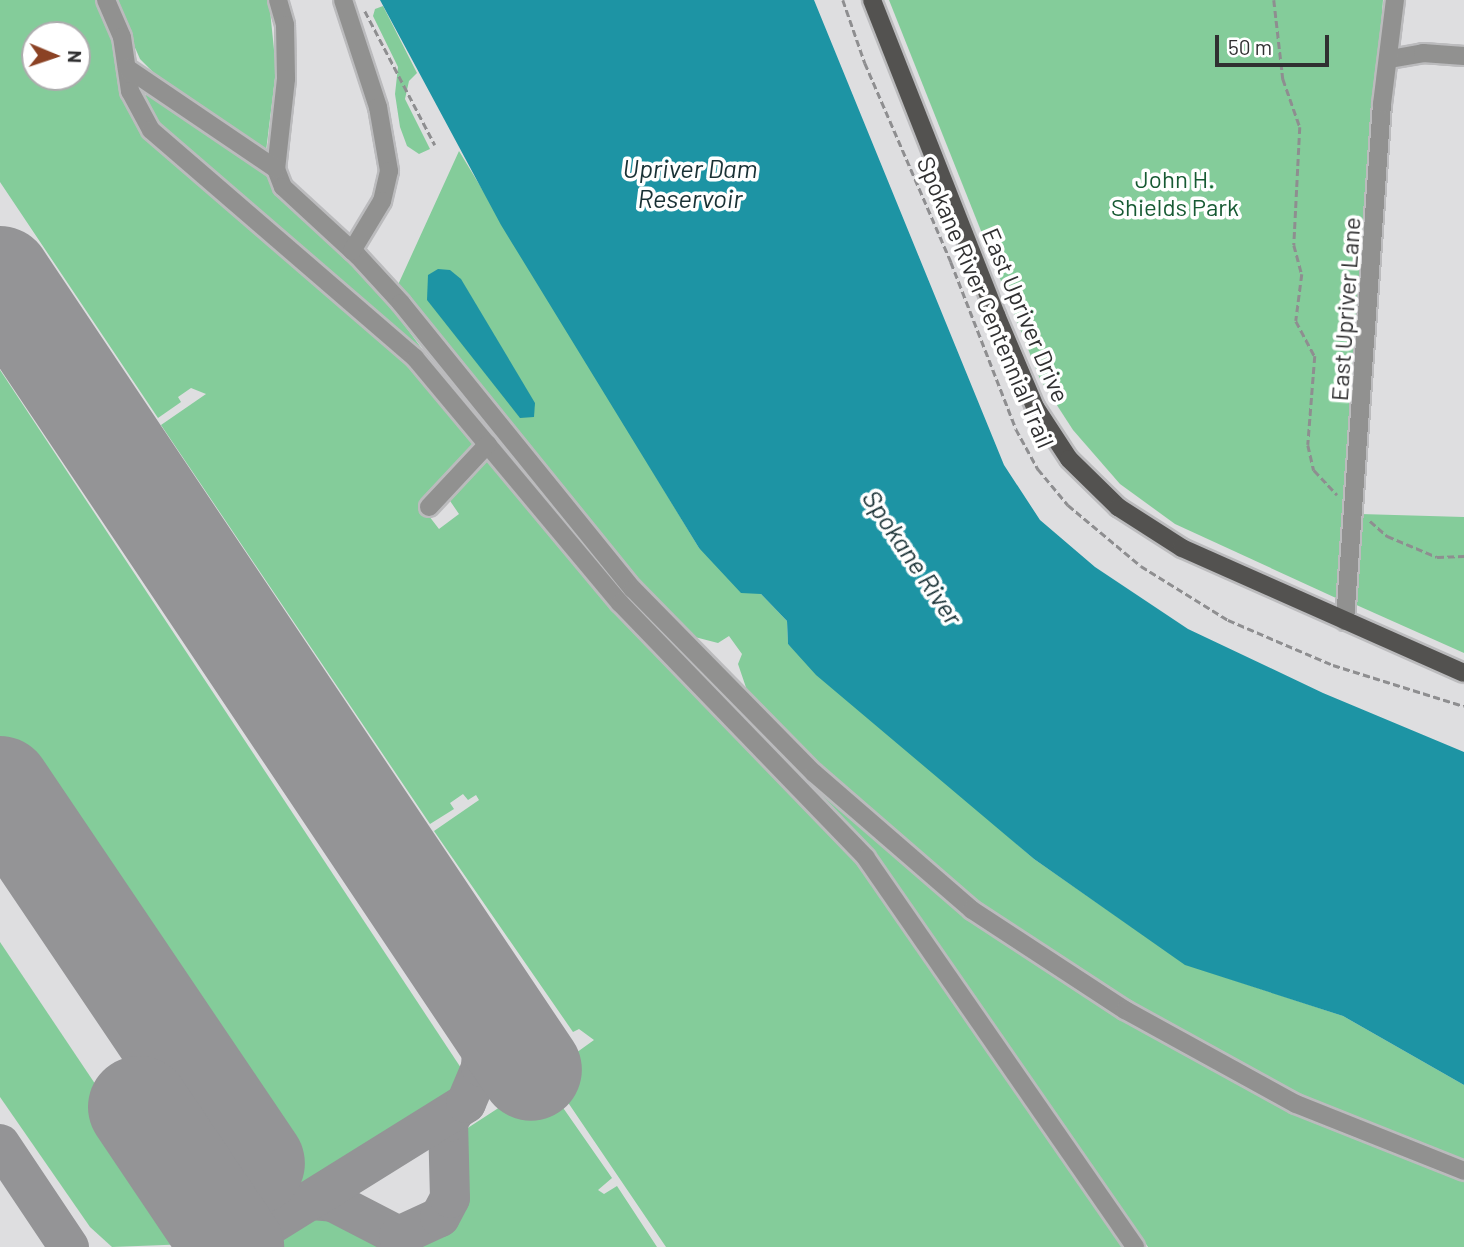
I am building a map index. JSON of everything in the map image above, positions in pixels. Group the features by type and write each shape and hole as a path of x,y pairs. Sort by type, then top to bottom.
{"main road":[{"name":"East Upriver Drive","path":"873,0 1035,407 1069,459 1118,507 1182,548 1464,673"}],"street":[{"path":"106,0 122,37 130,91 151,131 376,321 429,373 620,603 866,858 1135,1247"},
{"path":"278,0 285,25 286,79 275,169 283,187 352,251 401,303 505,437 633,589 814,773 972,910 1125,1010 1296,1104 1464,1171"},
{"path":"343,0 378,107 389,172 382,201 352,251"},
{"name":"East Upriver Lane","path":"1345,621 1382,104 1390,59 1395,0"},
{"path":"1390,59 1423,53 1464,56"},
{"path":"127,68 275,169"},
{"path":"429,507 488,444"}],"path":[{"path":"359,0 435,145"},
{"name":"Spokane River Centennial Trail","path":"843,0 865,63 951,262 1016,429 1038,469 1068,505 1141,566 1228,620 1333,665 1464,706"},
{"path":"1274,0 1273,17 1283,79 1300,127 1294,245 1302,274 1296,321 1315,356 1308,444 1314,470 1325,487 1387,536 1437,557 1464,556"}],"green space":[{"path":"0,0 98,0 115,36 120,94 130,114 409,362 480,445 419,503 439,529 459,514 446,495 488,454 863,859 1127,1247 666,1247 548,1073 594,1040 579,1029 573,1032 434,831 479,800 476,795 468,800 463,794 450,803 454,809 430,824 161,425 206,394 191,388 178,397 181,402 158,418 0,182"},
{"path":"114,0 269,0 276,70 266,151 154,73 140,59"},
{"name":"John H. Shields Park","path":"889,0 1383,0 1336,598 1175,524 1120,484 1073,430 1040,379"},
{"path":"383,6 417,73 409,81 405,99 430,149 419,154 407,146 400,127 395,94 398,67 373,16 375,9"},
{"path":"148,94 221,139 271,178 361,266 439,372 399,331 159,126 142,97"},
{"path":"459,151 699,548 761,594 787,621 788,644 1034,859 1185,964 1343,1016 1464,1085 1464,1162 1298,1095 1085,980 988,911 752,705 738,664 742,654 729,636 718,643 687,635 638,585 397,287"},
{"path":"0,370 461,1068 460,1088 450,1100 266,1211 236,1203 0,850"},
{"path":"1360,514 1464,517 1464,653 1352,603"},
{"path":"762,736 976,920 1129,1021 1292,1112 1464,1178 1464,1247 1148,1247 870,847"},
{"path":"0,942 187,1221 190,1244 112,1247 90,1227 0,1097"},
{"path":"543,1079 612,1178 598,1190 604,1194 617,1186 657,1247 412,1247 462,1217 460,1133"},
{"path":"320,1208 392,1247 257,1247"}],"water":[{"name":"Upriver Dam Reservoir","path":"380,0 814,0 1004,465 1040,520 1095,567 1188,629 1323,693 1464,752 1464,1085 1343,1016 1185,965 1034,859 816,675 788,644 787,621 761,594 741,593 699,548 501,225"},
{"path":"438,269 450,270 461,279 535,403 534,417 520,418 427,300 428,275"}],"taxiway":[{"path":"235,1247 466,1103 481,1067 485,1001"},
{"path":"312,1200 333,1202 399,1236 440,1217 450,1198 448,1122 455,1111"},
{"path":"0,1144 69,1247"}],"runway":[{"path":"0,277 531,1070"},
{"path":"0,787 254,1163"},
{"path":"139,1107 233,1247"}],"water label":[{"name":"Spokane River","path":"913,557"}]}
